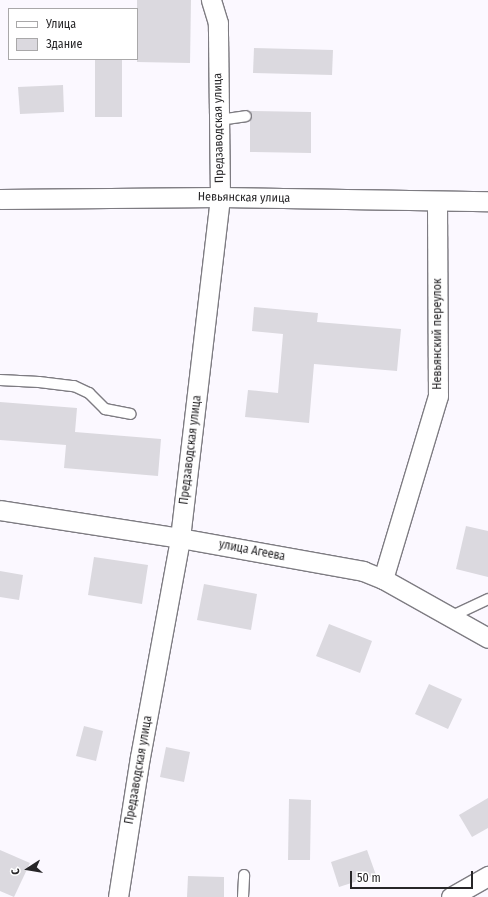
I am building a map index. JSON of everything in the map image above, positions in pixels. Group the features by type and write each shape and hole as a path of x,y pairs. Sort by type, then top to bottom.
{"street":[{"name":"Предзаводская улица","path":"118,897 140,757 180,538 220,197 218,22 211,0"},
{"name":"Невьянская улица","path":"0,199 220,197 488,201"},
{"name":"Невьянский переулок","path":"383,579 438,396 437,201"},
{"name":"улица Агеева","path":"0,510 180,538 363,571 383,579 488,638"},
{"path":"451,897 488,876"}],"lane":[{"path":"219,120 246,116"},
{"path":"0,380 40,382 74,386 89,393 105,409 131,414"},
{"path":"450,617 488,599"},
{"path":"243,897 244,875"}],"building":[{"path":"137,0 191,0 190,63 137,62"},
{"path":"254,48 333,50 332,75 253,73"},
{"path":"95,60 122,60 122,117 95,117"},
{"path":"63,85 64,112 20,114 18,87"},
{"path":"250,111 311,112 311,153 250,152 250,121 252,115"},
{"path":"254,307 318,313 317,322 401,329 397,371 314,364 309,423 245,417 248,390 278,393 283,334 252,331"},
{"path":"0,402 77,408 75,432 161,439 158,476 64,468 66,445 0,440"},
{"path":"466,526 488,531 488,577 456,569"},
{"path":"94,557 148,565 142,604 88,595"},
{"path":"0,571 23,575 19,600 0,597"},
{"path":"204,584 257,594 251,630 197,620"},
{"path":"329,624 372,641 360,673 316,656"},
{"path":"429,684 462,699 448,729 415,714"},
{"path":"84,726 103,731 96,761 76,756"},
{"path":"166,747 190,752 184,782 160,777"},
{"path":"488,798 488,828 472,837 459,815"},
{"path":"289,799 311,800 310,860 288,860"},
{"path":"0,850 30,863 14,897 0,891"},
{"path":"367,850 376,875 339,887 331,862"},
{"path":"188,876 224,877 224,897 187,897"}]}
